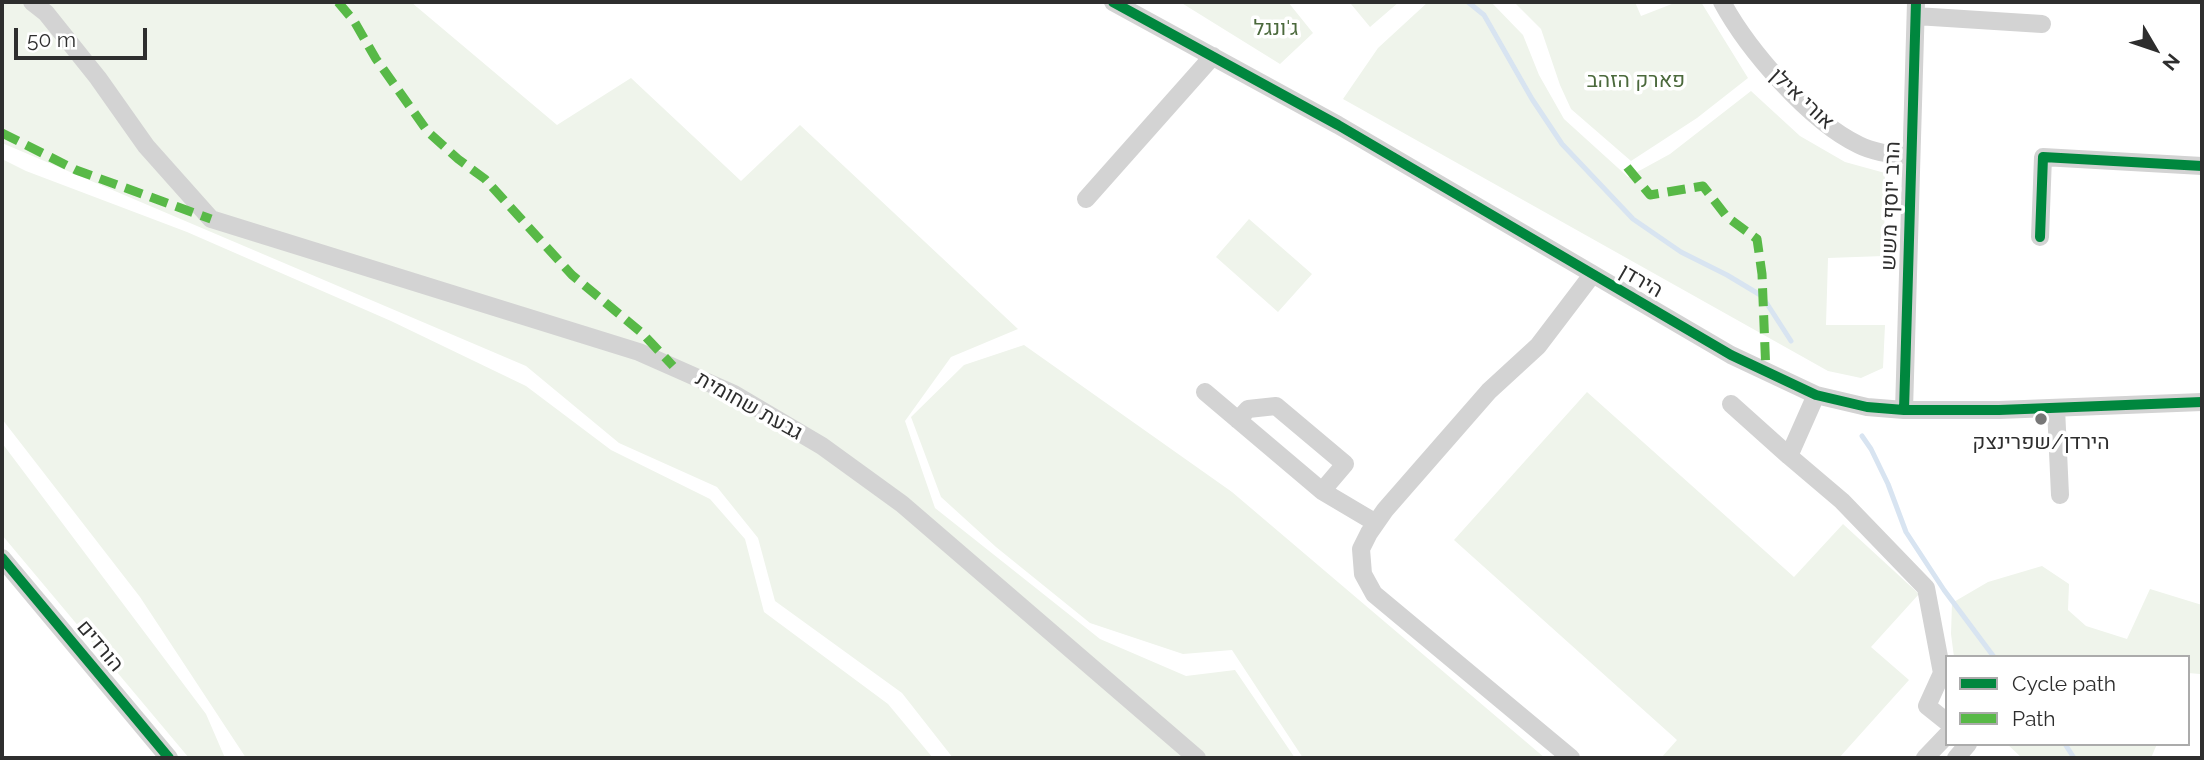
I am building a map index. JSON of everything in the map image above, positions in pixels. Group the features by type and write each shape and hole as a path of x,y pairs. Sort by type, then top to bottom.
{"street":[{"name":"גבעת שחומית","path":"32,2 46,13 98,78 146,146 211,219 639,352 734,394 822,446 902,504 1197,758"},
{"name":"הירדן","path":"1113,2 1338,125 1731,355 1816,396 1867,407 1904,410 2202,402"},
{"name":"אורי אילן","path":"1722,2 1760,60 1837,132 1860,146 1885,154 1911,156"},
{"path":"1916,9 2042,24"},
{"name":"הרב יוסף משש","path":"1904,410 1916,9"},
{"path":"1086,199 1213,56"},
{"path":"2040,237 2043,157 2202,166"},
{"path":"1571,758 1374,594 1363,574 1362,548 1376,523 1489,391 1538,346 1592,275"},
{"path":"1205,391 1322,491 1376,523"},
{"path":"1789,456 1816,396"},
{"path":"1731,404 1842,502 1926,588 1942,673 1927,706 1945,720"},
{"path":"1238,420 1248,409 1276,406 1286,414 1345,464 1322,491"},
{"path":"2056,408 2060,495"},
{"name":"הורדים","path":"2,558 169,758"},
{"path":"1925,758 1945,737"}],"green space":[{"path":"2,2 411,2 557,125 631,78 741,181 800,125 1018,329 951,357 905,421 935,508 1100,639 1186,676 1235,670 1295,758 953,758 902,693 775,601 758,538 717,487 619,443 526,366 2,143"},
{"name":"ג'ונגל","path":"1180,2 1288,2 1313,33 1280,64"},
{"name":"ג'ונגל","path":"1399,2 1370,27 1351,4"},
{"path":"1428,2 1491,2 1523,35 1539,75 1564,119 1628,177 1670,154 1751,91 1800,136 1845,162 1885,173 1884,256 1828,258 1826,325 1885,325 1883,368 1861,378 1828,371 1343,99 1378,48"},
{"name":"פארק הזהב","path":"1514,2 1635,2 1641,16 1677,2 1701,2 1748,78 1697,118 1631,161 1571,109 1541,29"},
{"path":"2,159 26,171 187,232 391,321 526,386 611,450 710,499 745,539 764,612 888,704 933,758 246,758 140,597 2,419"},
{"path":"1249,219 1312,274 1278,312 1216,257"},
{"path":"1024,345 1232,492 1545,758 1303,758 1232,650 1183,654 1090,623 996,547 941,497 911,417 964,365"},
{"path":"1587,392 1794,577 1843,524 1919,594 1871,647 1909,680 1839,758 1661,758 1677,740 1454,540"},
{"path":"2,443 206,714 225,758 189,758 2,535"},
{"path":"2042,566 2069,584 2068,610 2086,626 2127,639 2150,589 2202,605 2202,670 2200,674 2190,673 2190,655 1954,655 1952,603 1988,582"},
{"path":"2009,746 2156,746 2151,758 2022,758"}],"waterway":[{"path":"1468,2 1484,15 1532,99 1562,144 1633,219 1681,252 1762,296 1791,341"},
{"path":"1862,436 1888,484 1906,532 1944,590 1993,655"},
{"path":"2066,746 2074,758"}],"marked path":[{"path":"338,2 354,21 376,59 428,132 485,179 572,275 642,333 673,366"},
{"path":"2,133 76,170 211,219"},
{"path":"1627,167 1650,195 1703,186 1727,217 1757,239 1762,274 1766,374"}],"cycle path":[{"path":"1113,2 1338,125 1731,355 1816,395 1867,407 1904,410 1999,410 2202,402"},
{"path":"1904,410 1916,2"},
{"path":"2040,237 2043,157 2202,166"},
{"path":"2,558 169,758"}],"place":[{"name":"הירדן/שפרינצק","path":"2041,419"}]}
